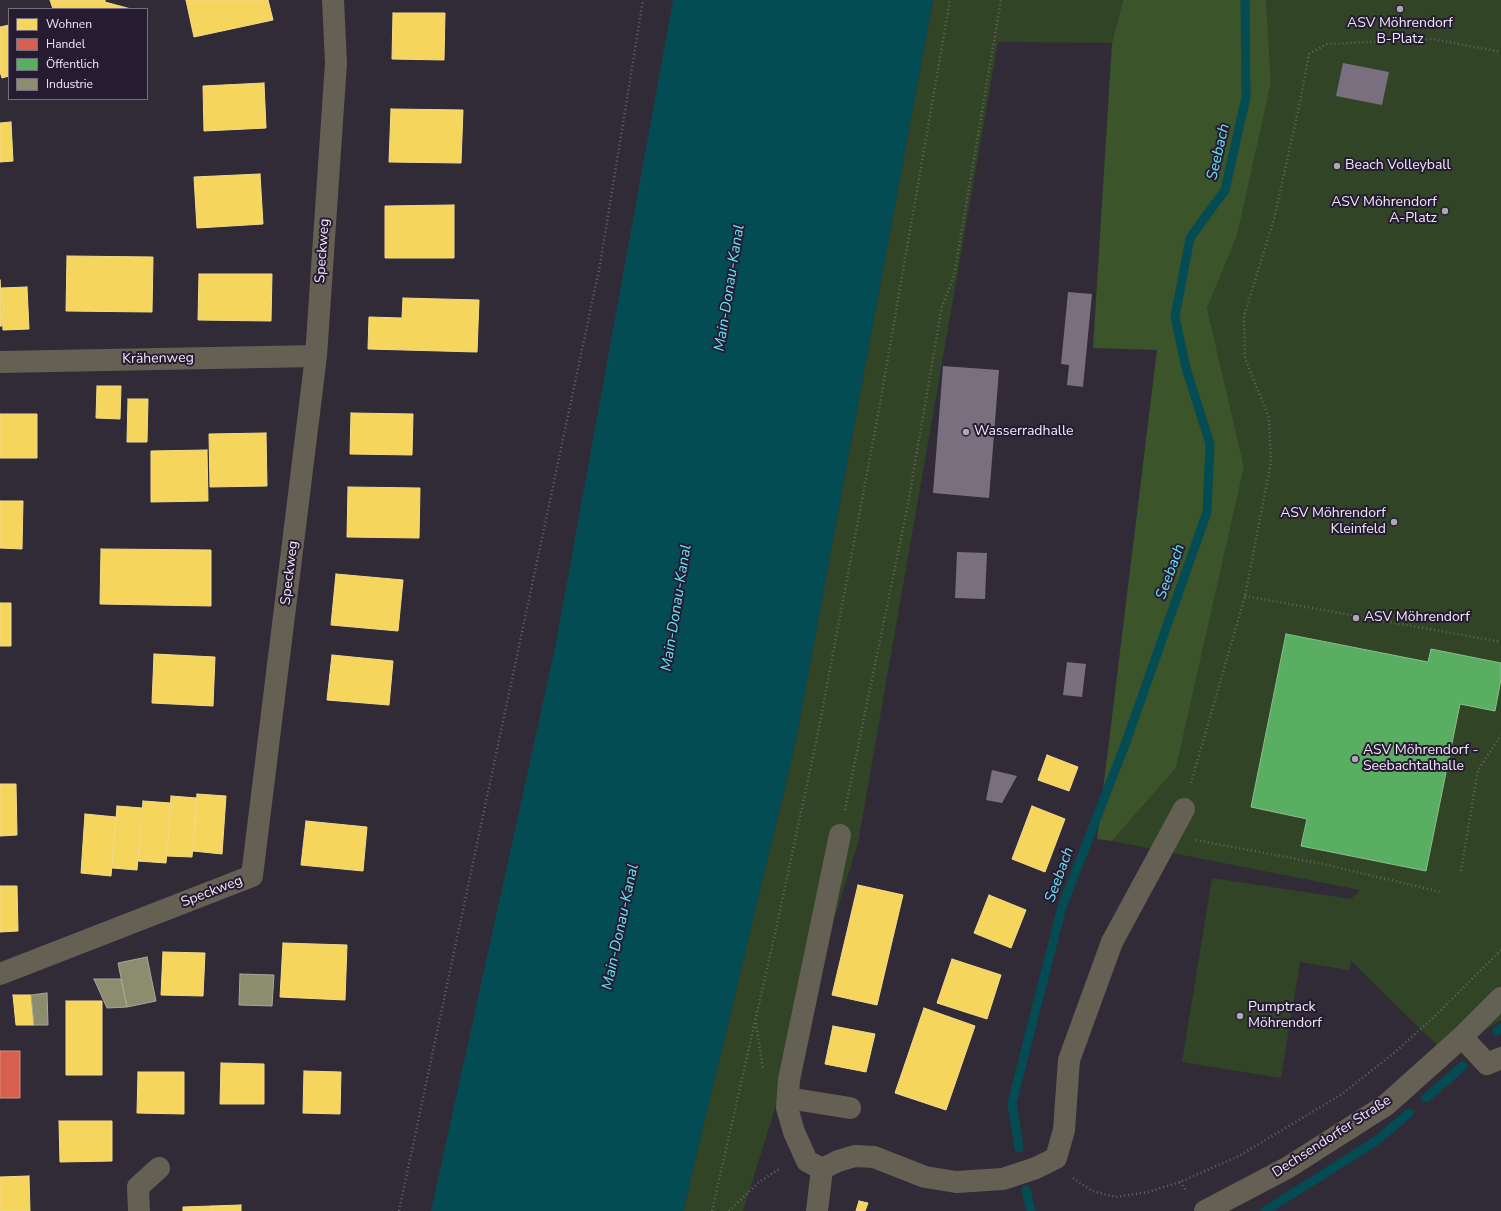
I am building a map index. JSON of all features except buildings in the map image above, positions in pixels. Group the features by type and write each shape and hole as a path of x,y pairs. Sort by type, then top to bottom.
{"street":[{"name":"Speckweg","path":"0,974 252,876 316,356 336,63 333,0"},
{"name":"Krähenweg","path":"0,362 316,356"},
{"path":"815,1165 838,1161 854,1156 874,1157 925,1177 956,1182 1004,1179 1036,1168 1056,1158 1064,1130 1069,1060 1112,942 1184,809"},
{"path":"817,1211 815,1165 794,1132 787,1108 789,1080 840,835"},
{"name":"Dechsendorfer Straße","path":"1205,1211 1287,1168 1386,1105 1462,1037 1501,998"},
{"path":"1462,1037 1487,1064 1501,1058"},
{"path":"788,1098 850,1108"},
{"path":"138,1211 138,1187 159,1168"}],"path":[{"path":"399,1211 600,266 643,0"},
{"path":"712,1211 776,929 818,733 878,415 950,0"},
{"path":"840,835 907,509 942,306 954,276 1001,0"},
{"path":"1184,809 1245,596 1271,462 1268,418 1245,358 1244,316 1274,218 1299,107 1309,54 1327,44 1433,39 1501,52"},
{"path":"1245,596 1501,642"},
{"path":"1461,871 1478,770 1501,735"},
{"path":"1169,835 1322,864 1440,892"},
{"path":"1056,1158 1074,1178 1092,1192 1116,1197 1148,1192 1180,1182 1239,1156 1342,1094 1388,1058 1436,1014 1501,950"},
{"path":"729,1211 759,1182 777,1170 792,1164 815,1165"}],"green space":[{"path":"933,0 1123,0 1112,43 998,42 858,843 743,1211 683,1211 795,745"},
{"path":"1123,0 1266,0 1271,83 1237,236 1207,308 1244,467 1176,768 1112,841 1097,839 1157,350 1093,348 1112,43"},
{"name":"ASV Möhrendorf","path":"1266,0 1501,0 1501,1020 1446,1054 1351,961 1349,970 1300,962 1281,1078 1182,1062 1212,878 1351,899 1360,890 1112,841 1176,768 1244,467 1207,308 1237,236 1271,83"}],"water":[{"name":"Main-Donau-Kanal","path":"673,0 933,0 795,745 683,1211 431,1211 555,648"}],"waterway":[{"name":"Seebach","path":"1019,1148 1012,1103 1062,907 1126,742 1207,512 1210,444 1186,368 1175,317 1190,238 1225,190 1246,97 1245,0"},
{"path":"1497,1031 1501,1028"},
{"path":"1426,1098 1463,1066"},
{"path":"1265,1211 1376,1141 1409,1113"},
{"name":"Seebach","path":"1026,1190 1031,1211"}],"place":[{"name":"ASV Möhrendorf B-Platz","path":"1400,9"},
{"name":"Beach Volleyball","path":"1337,166"},
{"name":"ASV Möhrendorf A-Platz","path":"1445,211"},
{"name":"Wasserradhalle","path":"966,432"},
{"name":"ASV Möhrendorf Kleinfeld","path":"1394,522"},
{"name":"ASV Möhrendorf","path":"1356,618"},
{"name":"ASV Möhrendorf - Seebachtalhalle","path":"1355,759"},
{"name":"Pumptrack Möhrendorf","path":"1240,1016"}]}
